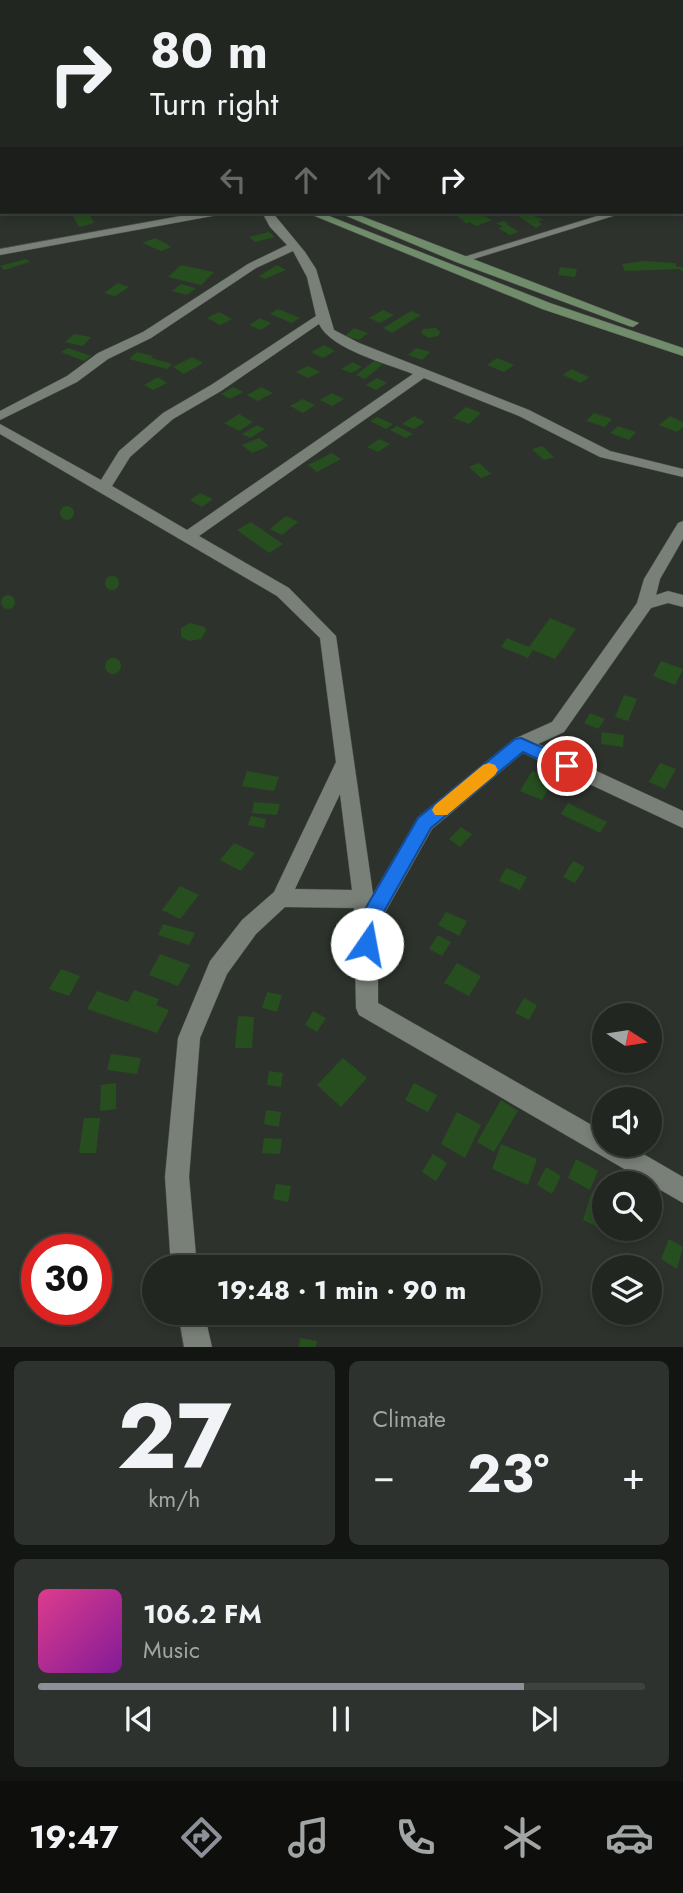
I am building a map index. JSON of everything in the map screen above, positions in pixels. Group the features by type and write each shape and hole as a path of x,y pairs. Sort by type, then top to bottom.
{"main road":[{"path":"315,214 533,301 683,352"},
{"path":"347,214 460,260 683,340"}],"street":[{"path":"0,252 207,214"},
{"path":"268,214 273,226 294,246 317,284 322,317 330,332 354,346 524,413 605,453 683,473"},
{"path":"460,260 614,214"},
{"path":"0,416 72,379 112,351 148,335 252,266 294,246"},
{"path":"103,489 124,454 168,416 216,388 322,317"},
{"path":"187,537 425,372"},
{"path":"0,428 284,592 328,636 367,923 367,1008 683,1191"},
{"path":"367,923 425,823 521,744 558,727 645,604 652,579 683,526"},
{"path":"645,604 668,597 683,601"},
{"path":"521,744 683,820"},
{"path":"183,1255 177,1177 189,1038 218,968 249,927 281,898 346,761"},
{"path":"281,898 363,899"},
{"path":"194,1325 198,1347"}],"building":[{"path":"455,214 479,214 492,220 476,226 470,222 466,223"},
{"path":"515,214 530,214 544,220 538,221 542,224 536,228"},
{"path":"90,215 94,223 79,227 73,216"},
{"path":"504,221 519,232 510,235 498,228 503,227 496,223"},
{"path":"269,232 275,237 255,242 249,237"},
{"path":"155,238 171,247 161,251 142,243"},
{"path":"26,259 30,262 4,270 0,266"},
{"path":"644,261 675,263 677,267 683,267 683,272 679,269 625,271 622,264"},
{"path":"181,265 214,272 201,285 168,277"},
{"path":"277,265 286,270 265,279 259,276"},
{"path":"560,267 577,269 575,277 558,275"},
{"path":"118,283 129,287 115,296 104,293"},
{"path":"181,284 196,288 187,295 172,291"},
{"path":"278,309 300,318 292,323 270,314"},
{"path":"383,310 394,315 380,323 369,318"},
{"path":"411,311 421,315 392,333 383,328"},
{"path":"219,312 232,319 220,325 207,318"},
{"path":"260,318 271,323 261,330 249,325"},
{"path":"354,328 368,333 359,340 345,336"},
{"path":"436,328 440,332 438,336 429,338 421,333 423,329"},
{"path":"74,334 91,337 83,346 65,342"},
{"path":"324,345 335,351 323,358 311,352"},
{"path":"68,348 91,356 84,361 61,352"},
{"path":"416,348 430,352 422,360 408,355"},
{"path":"137,352 172,364 167,369 129,359"},
{"path":"192,357 203,363 184,374 173,367"},
{"path":"497,358 514,365 504,372 487,365"},
{"path":"374,361 383,364 365,379 356,375"},
{"path":"353,362 362,367 351,373 341,369"},
{"path":"308,366 320,372 308,378 296,372"},
{"path":"571,369 589,377 581,383 563,375"},
{"path":"158,377 167,383 153,390 144,385"},
{"path":"377,378 387,383 376,390 366,385"},
{"path":"233,387 243,392 230,399 221,394"},
{"path":"261,387 273,393 258,401 247,395"},
{"path":"332,393 344,399 332,406 320,400"},
{"path":"303,399 315,405 303,413 290,406"},
{"path":"466,407 481,413 469,424 453,418"},
{"path":"594,413 612,419 605,427 586,421"},
{"path":"239,414 253,422 239,431 224,423"},
{"path":"414,416 425,422 414,429 402,424"},
{"path":"670,416 683,422 683,427 677,432 659,425"},
{"path":"377,417 393,424 386,429 370,421"},
{"path":"257,425 265,429 250,438 242,434"},
{"path":"397,426 413,434 406,438 390,430"},
{"path":"618,426 636,432 629,440 610,433"},
{"path":"259,438 269,446 252,453 242,445"},
{"path":"379,439 390,444 378,452 367,447"},
{"path":"542,446 554,457 544,460 532,449"},
{"path":"332,453 341,459 317,472 308,465"},
{"path":"479,463 491,474 481,478 469,467"},
{"path":"200,493 213,499 202,507 190,500"},
{"path":"67,506 72,508 72,518 67,520 62,518 60,513 62,508"},
{"path":"286,516 298,522 282,535 270,529"},
{"path":"251,522 283,544 269,553 237,530"},
{"path":"109,576 115,576 119,583 115,590 109,590 105,586 105,580"},
{"path":"5,595 11,595 15,602 11,609 5,609 1,605 1,599"},
{"path":"550,618 576,629 555,659 533,650 528,658 501,647 507,638 529,647"},
{"path":"190,623 205,627 206,631 201,639 189,641 181,637 181,628"},
{"path":"113,658 119,660 119,672 113,674 107,672 105,666 107,660"},
{"path":"661,661 683,669 675,685 653,676"},
{"path":"624,695 637,699 628,721 615,717"},
{"path":"590,713 605,719 598,729 584,723"},
{"path":"602,732 624,735 623,747 601,744"},
{"path":"660,763 676,769 665,789 649,782"},
{"path":"247,771 279,777 274,791 242,786"},
{"path":"532,771 554,780 542,800 520,791"},
{"path":"254,802 280,804 277,815 252,813"},
{"path":"568,803 607,822 600,833 561,814"},
{"path":"251,816 266,819 264,828 248,825"},
{"path":"461,827 472,834 460,847 449,839"},
{"path":"234,843 255,853 241,871 220,860"},
{"path":"573,861 585,867 575,883 563,877"},
{"path":"506,868 527,877 520,890 499,881"},
{"path":"180,886 199,895 180,919 162,910"},
{"path":"446,912 467,921 459,936 438,925"},
{"path":"163,924 195,933 189,945 158,935"},
{"path":"438,935 451,942 442,956 429,949"},
{"path":"160,954 190,965 178,986 149,975"},
{"path":"457,963 481,976 469,996 444,983"},
{"path":"61,969 80,976 69,996 49,989"},
{"path":"134,990 159,999 156,1005 169,1010 157,1033 87,1009 97,991 128,1002"},
{"path":"267,992 282,995 277,1012 262,1008"},
{"path":"524,998 537,1005 529,1020 515,1013"},
{"path":"313,1011 326,1018 317,1032 305,1025"},
{"path":"238,1016 254,1017 252,1048 235,1048"},
{"path":"111,1054 141,1058 137,1074 107,1070"},
{"path":"343,1058 367,1078 341,1107 317,1085"},
{"path":"269,1071 283,1073 281,1087 267,1085"},
{"path":"116,1083 116,1109 100,1111 101,1085"},
{"path":"414,1083 437,1095 428,1112 405,1100"},
{"path":"501,1100 518,1111 494,1152 477,1142"},
{"path":"266,1110 281,1112 279,1127 264,1124"},
{"path":"457,1112 481,1125 465,1158 441,1144"},
{"path":"84,1118 100,1118 96,1153 79,1153"},
{"path":"264,1138 282,1139 280,1154 262,1153"},
{"path":"501,1144 537,1159 528,1185 492,1169"},
{"path":"433,1154 447,1163 436,1181 422,1172"},
{"path":"576,1159 598,1171 592,1171 590,1190 568,1178"},
{"path":"546,1167 561,1176 552,1194 537,1185"},
{"path":"276,1184 291,1186 288,1202 273,1199"},
{"path":"591,1193 592,1224 583,1220"},
{"path":"669,1239 683,1247 677,1269 662,1260"},
{"path":"300,1338 317,1341 316,1347 299,1347"}],"slow traffic":[{"path":"441,810 489,770"}],"route":[{"path":"367,944 367,923 425,823 521,744 567,766"}]}
